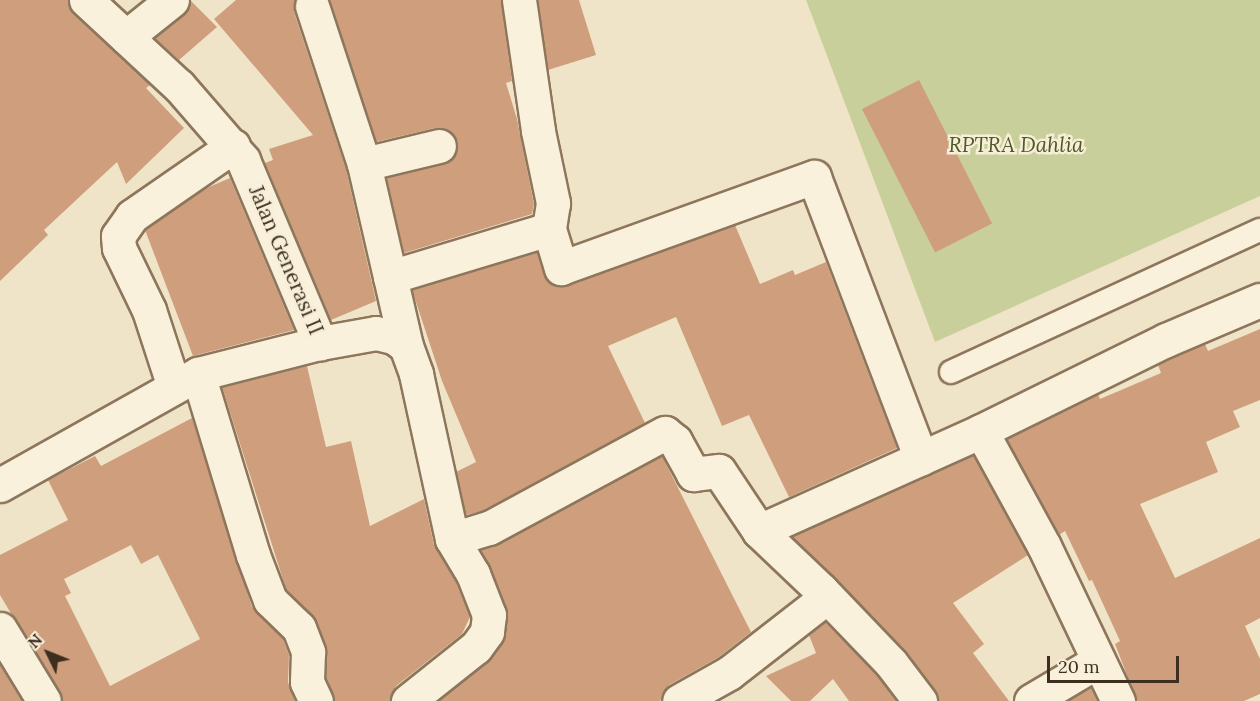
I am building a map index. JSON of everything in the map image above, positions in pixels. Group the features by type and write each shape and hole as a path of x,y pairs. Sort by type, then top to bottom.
{"street":[{"name":"Jalan Generasi II","path":"86,0 179,86 233,146 275,232 320,343 382,333 406,346"},
{"path":"126,37 172,0"},
{"path":"519,0 538,131 554,203 549,229 561,268 814,177 921,458"},
{"path":"312,6 364,164 406,346 424,402 452,539 473,574 489,611 487,632 468,654 408,701"},
{"path":"233,146 132,216 118,236 119,248 186,381 270,600 299,628 308,652 307,682 316,701"},
{"path":"364,164 440,146"},
{"path":"390,277 549,229"},
{"path":"759,531 981,431 1166,340 1260,300"},
{"path":"0,485 186,381 320,343"},
{"path":"981,431 1044,546 1118,701"},
{"path":"452,539 489,528 665,433 675,441 693,474 719,471 759,531 821,590 891,663 920,701"},
{"path":"679,701 729,673 809,612 819,603 821,590"},
{"path":"0,629 44,701"},
{"path":"1031,701 1098,661"}],"lane":[{"path":"951,372 1260,230"}],"green space":[{"name":"RPTRA Dahlia","path":"806,0 1260,0 1260,196 935,342"}],"building":[{"path":"0,0 68,0 73,14 150,85 146,88 184,128 126,184 117,162 44,230 48,235 0,281"},
{"path":"190,0 217,27 179,60 155,38 184,14"},
{"path":"236,0 295,0 294,12 346,169 376,301 331,320 265,163 273,160 269,149 313,135 214,19"},
{"path":"330,0 501,0 512,81 506,83 517,119 534,204 532,214 404,253 386,178 444,164 457,152 457,141 452,133 435,128 376,142"},
{"path":"538,0 579,0 596,55 548,70"},
{"path":"919,80 992,223 935,253 862,109"},
{"path":"230,178 294,330 193,356 145,230 202,190"},
{"path":"735,225 760,284 793,270 795,275 826,262 897,448 789,497 749,415 722,426 676,317 608,346 645,423 482,511 466,515 456,472 476,462 442,381 412,290 537,252 548,281 567,286"},
{"path":"1260,329 1260,400 1233,411 1240,427 1206,442 1218,472 1140,504 1175,578 1260,538 1260,618 1245,626 1260,659 1260,694 1244,701 1137,701 1115,644 1120,641 1092,580 1089,581 1065,531 1059,535 1007,439 1098,394 1100,399 1161,373 1158,365 1174,357 1205,344 1208,351"},
{"path":"307,366 326,447 351,441 370,526 424,499 434,545 456,582 470,617 462,634 396,686 390,701 334,701 326,678 326,645 312,615 286,589 222,387"},
{"path":"192,418 252,607 283,639 289,655 288,682 295,701 63,701 0,595 0,555 68,520 48,480 95,456 101,466","holes":["131,545 141,564 158,555 200,639 110,686 65,596 71,593 64,579"]},
{"path":"973,455 1028,555 953,603 984,644 973,653 1009,701 938,701 935,690 905,650 792,537"},
{"path":"662,456 751,632 719,657 669,685 660,701 438,701 488,661 505,635 506,608 481,550 498,544"},
{"path":"825,622 877,675 896,701 849,701 833,679 810,701 791,701 766,676 816,653 809,635"},
{"path":"0,665 22,701 0,701"},
{"path":"1091,687 1097,701 1068,701"}]}
